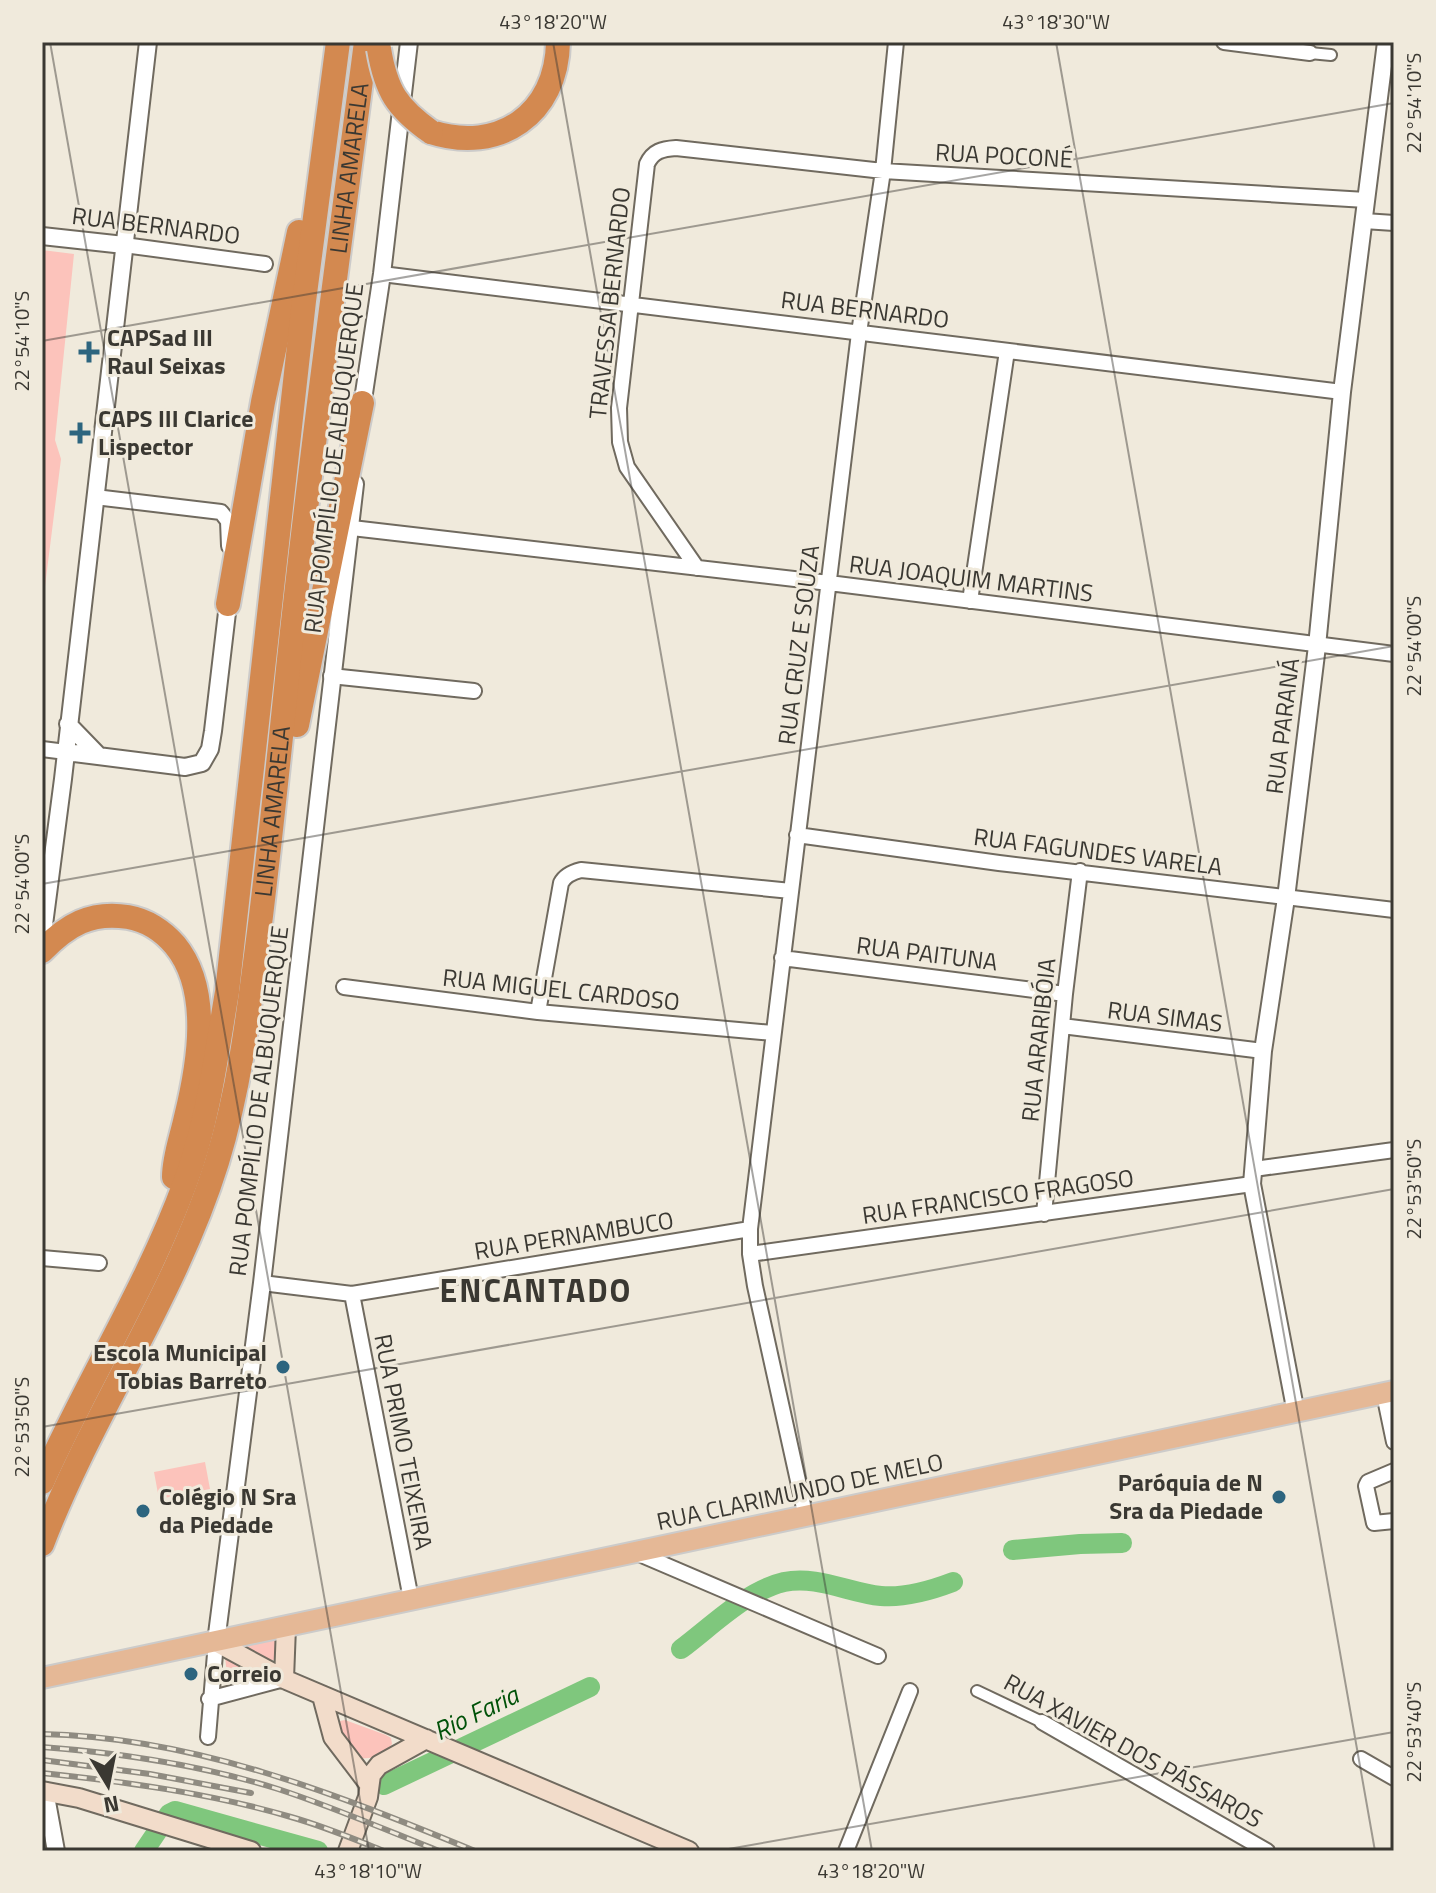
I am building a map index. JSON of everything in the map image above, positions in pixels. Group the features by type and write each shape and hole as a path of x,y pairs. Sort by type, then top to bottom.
{"highway":[{"name":"LINHA AMARELA","path":"42,1544 63,1492 157,1309 206,1108 227,992 304,301 338,42"},
{"path":"374,44 392,96 399,106 431,132 449,138 474,139 502,132 535,110 551,86 558,42"},
{"name":"LINHA AMARELA","path":"42,1482 179,1222 217,1162 240,1068 271,832 305,513 374,44"},
{"path":"228,604 280,317 328,118"},
{"path":"271,832 286,784 362,403"},
{"path":"42,951 69,926 84,919 113,915 136,918 155,927 182,953 197,993 198,1020 189,1104 174,1170 179,1222"}],"main road":[{"name":"RUA CLARIMUNDO DE MELO","path":"46,1676 1389,1392"},
{"path":"284,1679 286,1627"},
{"path":"216,1642 322,1696 689,1851"},
{"path":"322,1696 333,1737 368,1783"},
{"path":"348,1851 368,1797 368,1783 379,1765 434,1743"},
{"path":"44,1791 140,1816 251,1851"}],"street":[{"path":"42,940 148,42"},
{"name":"RUA POMPÍLIO DE ALBUQUERQUE","path":"216,1642 262,1283 331,676 352,528 362,403 382,274 409,42"},
{"name":"RUA CRUZ E SOUZA","path":"806,1517 762,1323 750,1254 750,1229 859,333 883,171 896,42"},
{"path":"1226,42 1331,55"},
{"name":"RUA PARANÁ","path":"1296,1413 1253,1176 1263,1051 1286,898 1317,646 1342,392 1386,42"},
{"name":"RUA POCONÉ","path":"647,164 656,152 676,148 883,171 1366,200"},
{"name":"TRAVESSA BERNARDO","path":"647,164 619,408 622,455 633,477 697,568"},
{"path":"1364,221 1394,223"},
{"name":"RUA BERNARDO","path":"42,236 265,264"},
{"name":"RUA BERNARDO","path":"382,274 1342,392"},
{"path":"970,601 1007,351"},
{"path":"42,749 191,767 202,763 210,749 228,604 229,525 225,515 215,511 95,497"},
{"name":"RUA JOAQUIM MARTINS","path":"352,528 829,583 1394,654"},
{"path":"331,676 474,691"},
{"path":"68,724 99,756"},
{"name":"RUA FAGUNDES VARELA","path":"797,835 999,863 1394,910"},
{"path":"538,1012 564,878 581,870 791,891"},
{"name":"RUA ARARIBÓIA","path":"1044,1214 1080,871"},
{"name":"RUA PAITUNA","path":"782,958 1065,994"},
{"name":"RUA MIGUEL CARDOSO","path":"344,987 538,1012 773,1033"},
{"name":"RUA SIMAS","path":"1062,1026 1263,1051"},
{"name":"RUA FRANCISCO FRAGOSO","path":"750,1254 1044,1214 1394,1150"},
{"name":"RUA PERNAMBUCO","path":"262,1283 352,1294 750,1229"},
{"path":"42,1258 99,1263"},
{"name":"RUA PRIMO TEIXEIRA","path":"352,1294 411,1599"},
{"path":"1389,1392 1394,1442"},
{"path":"1394,1471 1368,1482 1366,1486 1374,1523 1394,1521"},
{"path":"637,1553 883,1657"},
{"path":"208,1737 216,1642"},
{"path":"209,1699 284,1679"},
{"path":"846,1851 910,1691"},
{"name":"RUA XAVIER DOS PÁSSAROS","path":"977,1691 1042,1722 1267,1851"},
{"path":"1361,1759 1394,1778"},
{"path":"44,1791 56,1851"}],"shaded area":[{"path":"42,250 74,254 55,440 61,459 42,610"},
{"path":"205,1462 210,1489 159,1499 154,1472"},
{"path":"276,1636 279,1657 228,1682 225,1657 243,1642"},
{"path":"345,1720 386,1735 391,1738 392,1744 378,1755 361,1758 339,1728 340,1721"}],"waterway":[{"name":"Rio Faria","path":"1013,1550 1122,1543"},
{"name":"Rio Faria","path":"681,1649 743,1601 784,1582 809,1581 890,1596 918,1593 953,1582"},
{"name":"Rio Faria","path":"384,1785 590,1687"},
{"name":"Rio Faria","path":"144,1851 169,1814 175,1811 318,1851"}],"railway":[{"path":"42,1734 99,1738 209,1757 317,1790 475,1851"},
{"path":"42,1747 161,1761 220,1773 319,1803 439,1851"},
{"path":"42,1760 150,1774 251,1793"},
{"path":"42,1773 230,1801 303,1821 384,1851"}],"place":[{"name":"CAPSad III Raul Seixas","path":"89,352"},
{"name":"CAPS III Clarice Lispector","path":"80,433"},
{"name":"Escola Municipal Tobias Barreto","path":"283,1367"},
{"name":"Paróquia de N Sra da Piedade","path":"1279,1497"},
{"name":"Colégio N Sra da Piedade","path":"143,1511"},
{"name":"Correio","path":"191,1674"}],"district":[{"name":"ENCANTADO","path":"536,1291"}]}
